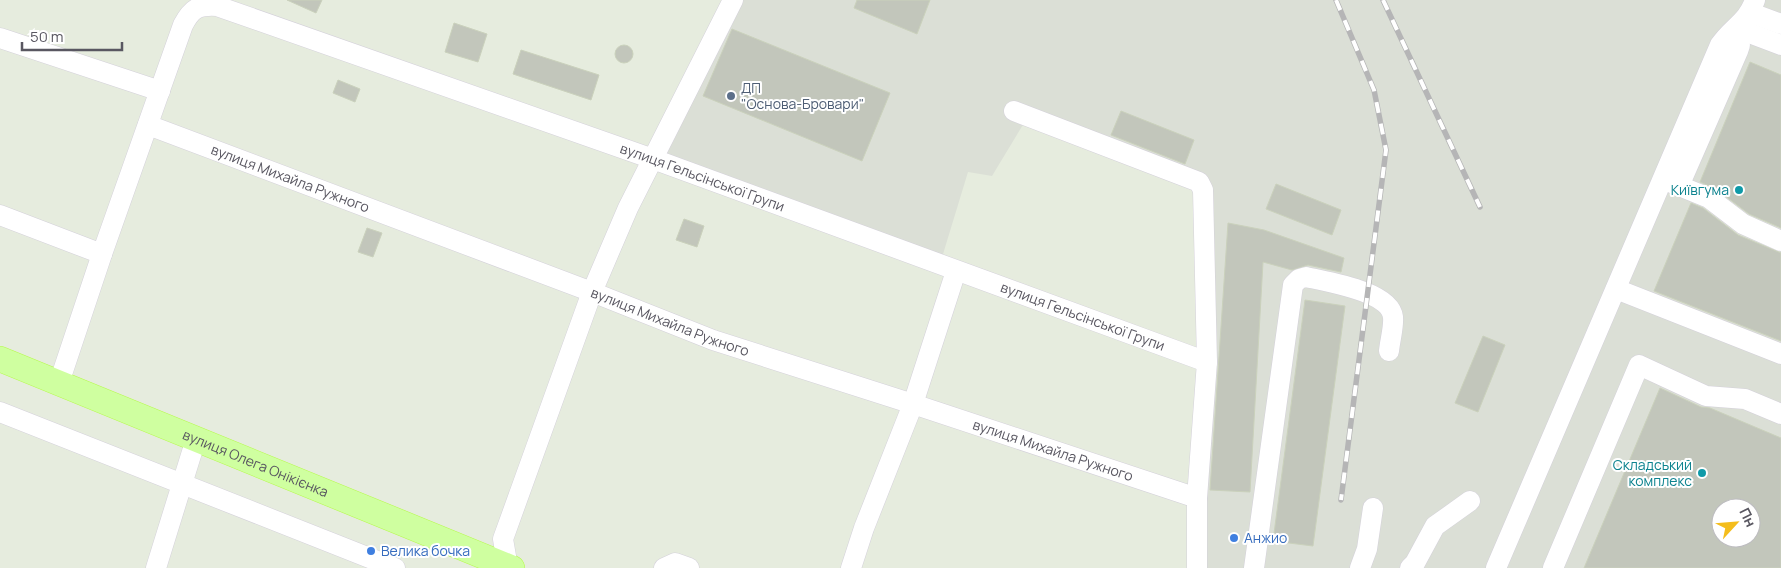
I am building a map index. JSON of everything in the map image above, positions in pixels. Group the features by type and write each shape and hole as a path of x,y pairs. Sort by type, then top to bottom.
{"main road":[{"name":"вулиця Олега Онікієнка","path":"0,359 509,568"}],"street":[{"path":"509,568 503,539 592,292 628,208 733,0"},
{"path":"60,383 102,254 183,25 194,4"},
{"name":"вулиця Гельсінської Групи","path":"194,4 217,6 653,159 1207,362"},
{"path":"1496,568 1616,289 1671,182 1720,45 1753,6 1781,24"},
{"path":"1736,28 1781,45"},
{"path":"0,38 160,91"},
{"path":"1014,111 1199,182 1203,190 1207,362 1197,498 1197,568"},
{"name":"вулиця Михайла Ружного","path":"148,125 592,292 713,340 1197,498"},
{"path":"1671,182 1709,198 1743,224 1781,241"},
{"path":"0,215 102,254"},
{"path":"851,568 864,528 913,404 956,270"},
{"path":"1254,568 1293,285 1298,278 1306,277 1360,290 1388,304 1394,318 1389,351"},
{"path":"1616,289 1781,354"},
{"path":"1553,568 1639,365 1706,396 1745,399 1781,414"},
{"path":"0,412 395,568"},
{"path":"156,568 196,439"},
{"path":"1410,568 1415,563 1435,526 1470,501"},
{"path":"1360,568 1367,549 1373,508"},
{"path":"660,563 675,563 689,568"}],"shaded area":[{"path":"733,0 1781,0 1781,568 1197,568 1203,190 1024,123 992,176 968,172 940,264 653,159"}],"building":[{"path":"287,0 322,0 316,13"},
{"path":"857,0 930,0 917,34 854,8"},
{"path":"454,23 487,34 478,62 445,52"},
{"path":"732,29 890,93 862,161 703,96"},
{"path":"624,45 630,48 633,54 630,60 624,63 618,60 615,54 618,48"},
{"path":"521,50 599,75 591,100 513,74"},
{"path":"1750,62 1781,75 1781,228 1749,214 1716,189 1700,182"},
{"path":"338,80 360,89 355,102 333,93"},
{"path":"1121,111 1194,140 1185,164 1111,135"},
{"path":"1276,184 1341,210 1332,235 1266,209"},
{"path":"1691,203 1703,208 1738,235 1781,253 1781,341 1654,291"},
{"path":"684,219 704,226 697,247 676,240"},
{"path":"1228,223 1264,230 1344,258 1341,272 1308,265 1292,270 1263,262 1250,492 1210,490"},
{"path":"367,228 382,233 373,257 358,252"},
{"path":"1305,300 1345,306 1313,546 1273,541"},
{"path":"1483,336 1505,345 1478,412 1455,403"},
{"name":"Складський комплекс","path":"1660,388 1701,407 1710,408 1781,438 1781,568 1584,568"}],"railway":[{"path":"1336,0 1374,90 1386,150 1341,500"},
{"path":"1383,0 1480,207"}],"place":[{"name":"ДП \"Основа-Бровари\"","path":"731,96"},
{"name":"Київгума","path":"1739,190"},
{"name":"Складський комплекс","path":"1702,473"},
{"name":"Анжио","path":"1234,538"},
{"name":"Велика бочка","path":"371,551"}]}
